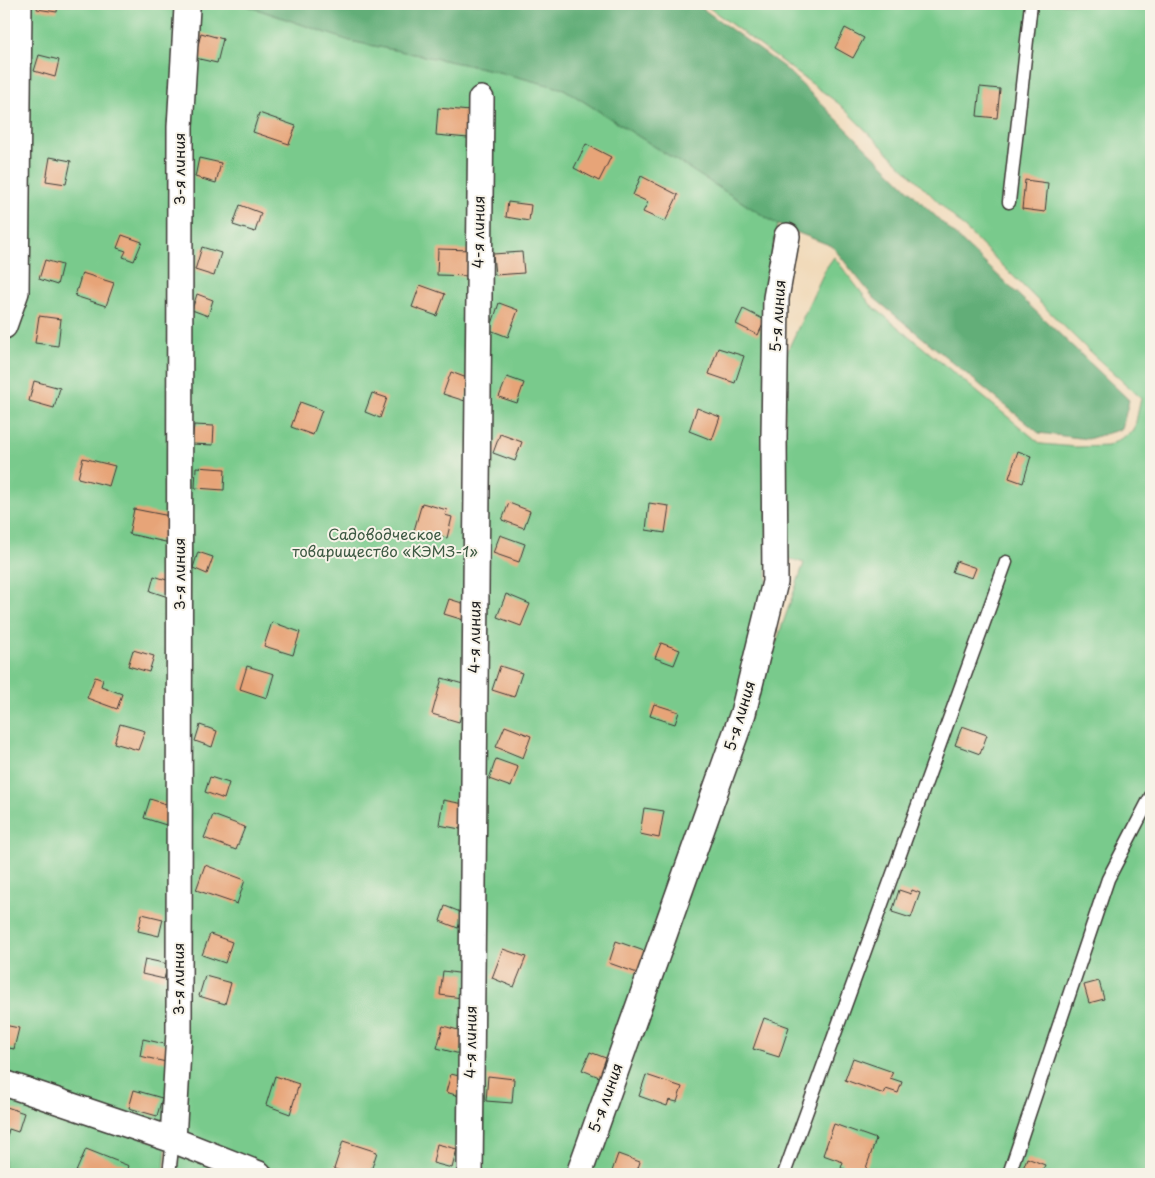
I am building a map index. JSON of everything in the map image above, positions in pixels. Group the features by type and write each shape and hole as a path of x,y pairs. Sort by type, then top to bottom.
{"street":[{"path":"4,326 16,292 19,4"},
{"name":"3-я линия","path":"173,1140 179,1032 180,127 187,8"},
{"name":"4-я линия","path":"470,1174 481,99"},
{"name":"5-я линия","path":"579,1174 743,713 775,582 774,437 776,298 788,236"},
{"path":"4,1082 173,1140 259,1174"}],"lane":[{"path":"1009,202 1031,4"},
{"path":"784,1174 1006,562"},
{"path":"1009,1174 1108,879 1151,796"},
{"path":"169,1174 173,1140"}],"green space":[{"name":"Садоводческое товарищество «КЭМЗ-1»","path":"4,4 242,4 350,41 483,68 564,89 778,225 766,279 767,585 743,697 572,1174 271,1174 4,1076"},
{"path":"242,4 696,4 785,68 928,209 1129,400 1122,429 1088,439 1039,433 874,298 832,246 778,225 564,89 483,68 350,41"},
{"path":"704,4 1151,4 1151,1174 590,1174 804,563 784,557 785,356 826,268 834,257 871,305 1041,444 1076,447 1108,446 1134,431 1141,398 1090,352 838,103"},
{"path":"4,1090 166,1146 164,1174 4,1174"},
{"path":"181,1150 238,1174 177,1174"}],"building":[{"path":"38,4 58,4 57,12 37,9"},
{"path":"845,28 864,38 853,58 835,48"},
{"path":"201,33 223,39 217,63 195,58"},
{"path":"39,55 59,60 55,77 34,71"},
{"path":"980,87 1000,89 997,118 977,116"},
{"path":"438,108 470,111 468,138 436,135"},
{"path":"259,113 296,126 289,144 253,132"},
{"path":"586,144 611,157 599,181 574,168"},
{"path":"50,157 71,161 66,184 46,181"},
{"path":"199,158 221,163 216,183 195,177"},
{"path":"641,176 678,195 665,222 643,212 648,202 633,195"},
{"path":"1025,180 1048,183 1045,212 1022,209"},
{"path":"508,202 531,205 529,221 506,217"},
{"path":"240,205 261,213 255,232 233,225"},
{"path":"122,235 142,242 134,261 123,257 126,251 117,248"},
{"path":"202,247 221,253 214,276 195,270"},
{"path":"438,249 472,250 472,276 437,275"},
{"path":"522,252 524,273 495,275 493,254"},
{"path":"45,260 62,265 57,285 39,279"},
{"path":"82,273 114,283 106,306 75,296"},
{"path":"420,285 445,294 437,316 412,307"},
{"path":"197,294 213,300 208,316 192,310"},
{"path":"499,303 518,310 508,337 490,330"},
{"path":"743,309 765,320 758,335 736,324"},
{"path":"39,316 61,319 58,346 35,343"},
{"path":"718,348 744,356 735,383 709,374"},
{"path":"451,372 472,380 465,401 443,394"},
{"path":"507,377 524,383 517,403 499,397"},
{"path":"34,381 60,388 54,408 29,401"},
{"path":"372,393 387,398 380,418 365,412"},
{"path":"300,402 322,410 313,435 291,427"},
{"path":"697,408 720,417 712,440 689,431"},
{"path":"194,425 214,426 213,445 192,444"},
{"path":"500,434 522,442 515,461 493,453"},
{"path":"1018,451 1031,456 1023,483 1009,478"},
{"path":"83,458 115,466 109,486 78,478"},
{"path":"196,467 225,469 224,490 195,488"},
{"path":"422,503 447,510 445,515 452,517 447,538 439,536 438,541 413,534"},
{"path":"509,503 530,511 524,528 502,520"},
{"path":"649,503 669,506 665,533 646,530"},
{"path":"134,509 175,517 170,543 129,534"},
{"path":"500,535 525,544 519,562 493,553"},
{"path":"198,552 213,557 207,574 193,568"},
{"path":"956,561 976,568 972,578 952,572"},
{"path":"154,576 173,582 168,597 150,591"},
{"path":"506,594 530,604 521,626 497,617"},
{"path":"449,599 472,606 467,621 444,614"},
{"path":"272,622 300,632 293,655 264,646"},
{"path":"661,643 680,650 674,665 655,658"},
{"path":"133,650 154,656 149,672 128,666"},
{"path":"247,666 274,674 267,698 240,689"},
{"path":"500,666 522,673 514,697 492,690"},
{"path":"95,677 103,680 101,686 122,694 117,709 87,698"},
{"path":"442,678 470,686 459,722 432,714"},
{"path":"654,704 679,712 675,724 650,716"},
{"path":"120,724 145,731 138,750 114,743"},
{"path":"200,725 217,731 212,747 195,741"},
{"path":"505,726 531,736 523,758 496,747"},
{"path":"962,726 987,735 980,754 955,745"},
{"path":"496,759 518,767 511,787 489,779"},
{"path":"210,777 229,783 224,799 205,792"},
{"path":"150,799 172,806 166,825 144,818"},
{"path":"443,800 464,804 460,829 439,825"},
{"path":"644,808 664,811 659,838 640,834"},
{"path":"213,815 245,827 236,850 204,838"},
{"path":"205,865 245,880 237,904 196,890"},
{"path":"899,890 911,894 912,890 920,893 911,918 892,912"},
{"path":"445,906 463,913 458,928 440,921"},
{"path":"142,914 163,919 159,936 138,931"},
{"path":"210,934 232,942 225,963 202,955"},
{"path":"616,941 647,952 640,974 609,963"},
{"path":"503,949 526,957 514,987 492,978"},
{"path":"145,959 168,964 164,979 142,974"},
{"path":"443,971 465,974 462,998 440,995"},
{"path":"205,976 231,983 225,1004 199,996"},
{"path":"1099,981 1104,999 1089,1003 1084,985"},
{"path":"764,1018 789,1027 779,1057 753,1049"},
{"path":"4,1025 19,1028 14,1049 4,1047"},
{"path":"443,1026 466,1032 460,1054 437,1048"},
{"path":"143,1039 169,1045 166,1062 140,1056"},
{"path":"590,1052 611,1060 604,1079 582,1070"},
{"path":"853,1058 893,1072 890,1078 902,1082 898,1093 886,1089 884,1094 845,1080"},
{"path":"451,1074 467,1078 462,1097 446,1092"},
{"path":"646,1075 682,1087 677,1102 669,1100 667,1106 639,1096"},
{"path":"275,1076 299,1084 290,1114 266,1105"},
{"path":"488,1076 514,1079 512,1103 486,1101"},
{"path":"134,1090 162,1098 157,1116 129,1108"},
{"path":"4,1106 24,1113 18,1132 9,1129 6,1140 4,1139"},
{"path":"834,1124 876,1139 864,1174 858,1174 841,1168 843,1162 823,1155"},
{"path":"343,1141 377,1152 370,1174 350,1174 334,1169"},
{"path":"437,1144 457,1149 452,1168 433,1163"},
{"path":"86,1149 129,1166 126,1174 75,1174"},
{"path":"618,1154 640,1162 636,1174 611,1174"},
{"path":"1027,1158 1045,1165 1041,1174 1021,1174"}]}
